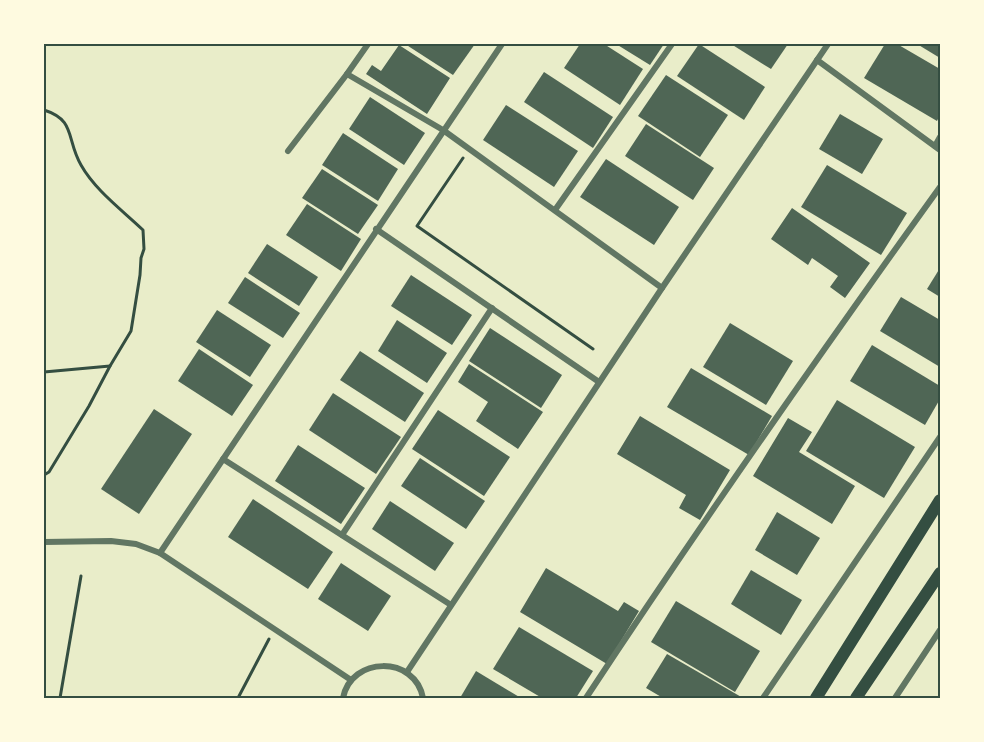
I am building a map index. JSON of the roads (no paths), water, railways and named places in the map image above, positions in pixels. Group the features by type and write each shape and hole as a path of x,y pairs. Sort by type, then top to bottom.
{"main road":[{"path":"816,699 940,500"},
{"path":"856,699 940,573"}],"street":[{"path":"288,151 368,44"},
{"path":"160,554 502,44"},
{"path":"555,210 672,44"},
{"path":"407,672 662,288 828,44"},
{"path":"817,60 938,148 940,137"},
{"path":"347,74 443,130 662,288"},
{"path":"586,699 658,589 814,363 940,187"},
{"path":"376,229 599,382"},
{"path":"342,535 492,308"},
{"path":"763,699 940,437"},
{"path":"223,459 451,605"},
{"path":"44,542 111,541 136,544 160,554 351,680"},
{"path":"895,699 940,630"},
{"path":"343,699 351,680 360,672 383,665 407,672 416,681 423,699"}]}
